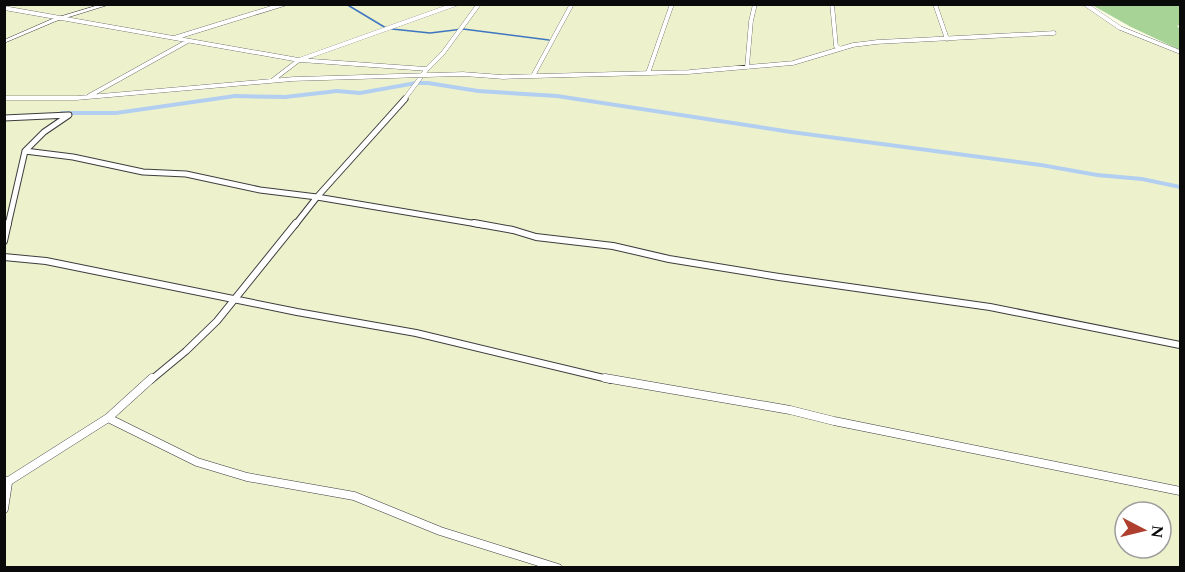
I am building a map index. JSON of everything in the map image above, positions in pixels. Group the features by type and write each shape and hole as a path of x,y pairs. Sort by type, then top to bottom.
{"street":[{"path":"4,42 61,18 109,4"},
{"path":"176,37 284,4"},
{"path":"273,80 299,60 456,4"},
{"path":"4,508 6,482 108,418 133,394 186,351 217,321 317,197 414,87 479,4"},
{"path":"534,74 572,4"},
{"path":"648,73 672,4"},
{"path":"747,67 751,21 755,4"},
{"path":"832,4 836,46 842,48"},
{"path":"935,4 947,39"},
{"path":"1085,4 1119,27 1180,52"},
{"path":"4,8 299,60 428,67"},
{"path":"4,98 88,97 173,91 214,84 273,80 463,74 503,77 534,74 648,73 747,67 793,63 842,48 877,42 1054,33"},
{"path":"88,97 188,41"},
{"path":"4,118 69,115 44,132 25,151 4,241"},
{"path":"25,151 73,157 143,172 186,174 260,190 317,197 513,230 536,237 619,247 669,259 779,277 990,307 1180,345"},
{"path":"4,257 46,261 416,333 625,383 790,410 834,421 1180,491"},
{"path":"108,418 197,462 247,477 354,496 440,531 558,567"}],"green space":[{"path":"4,5 1085,5 1120,28 1180,54 1180,567 5,567"},
{"path":"1092,5 1180,5 1180,25 1177,26 1180,29 1180,50 1131,27"}],"waterway":[{"path":"346,4 386,28"},
{"path":"392,29 430,33 463,29 549,40"},
{"path":"61,113 116,113 235,96 285,97 337,91 360,93 428,83 478,91 557,96 791,132 1041,165 1097,175 1142,179 1180,187"}]}
